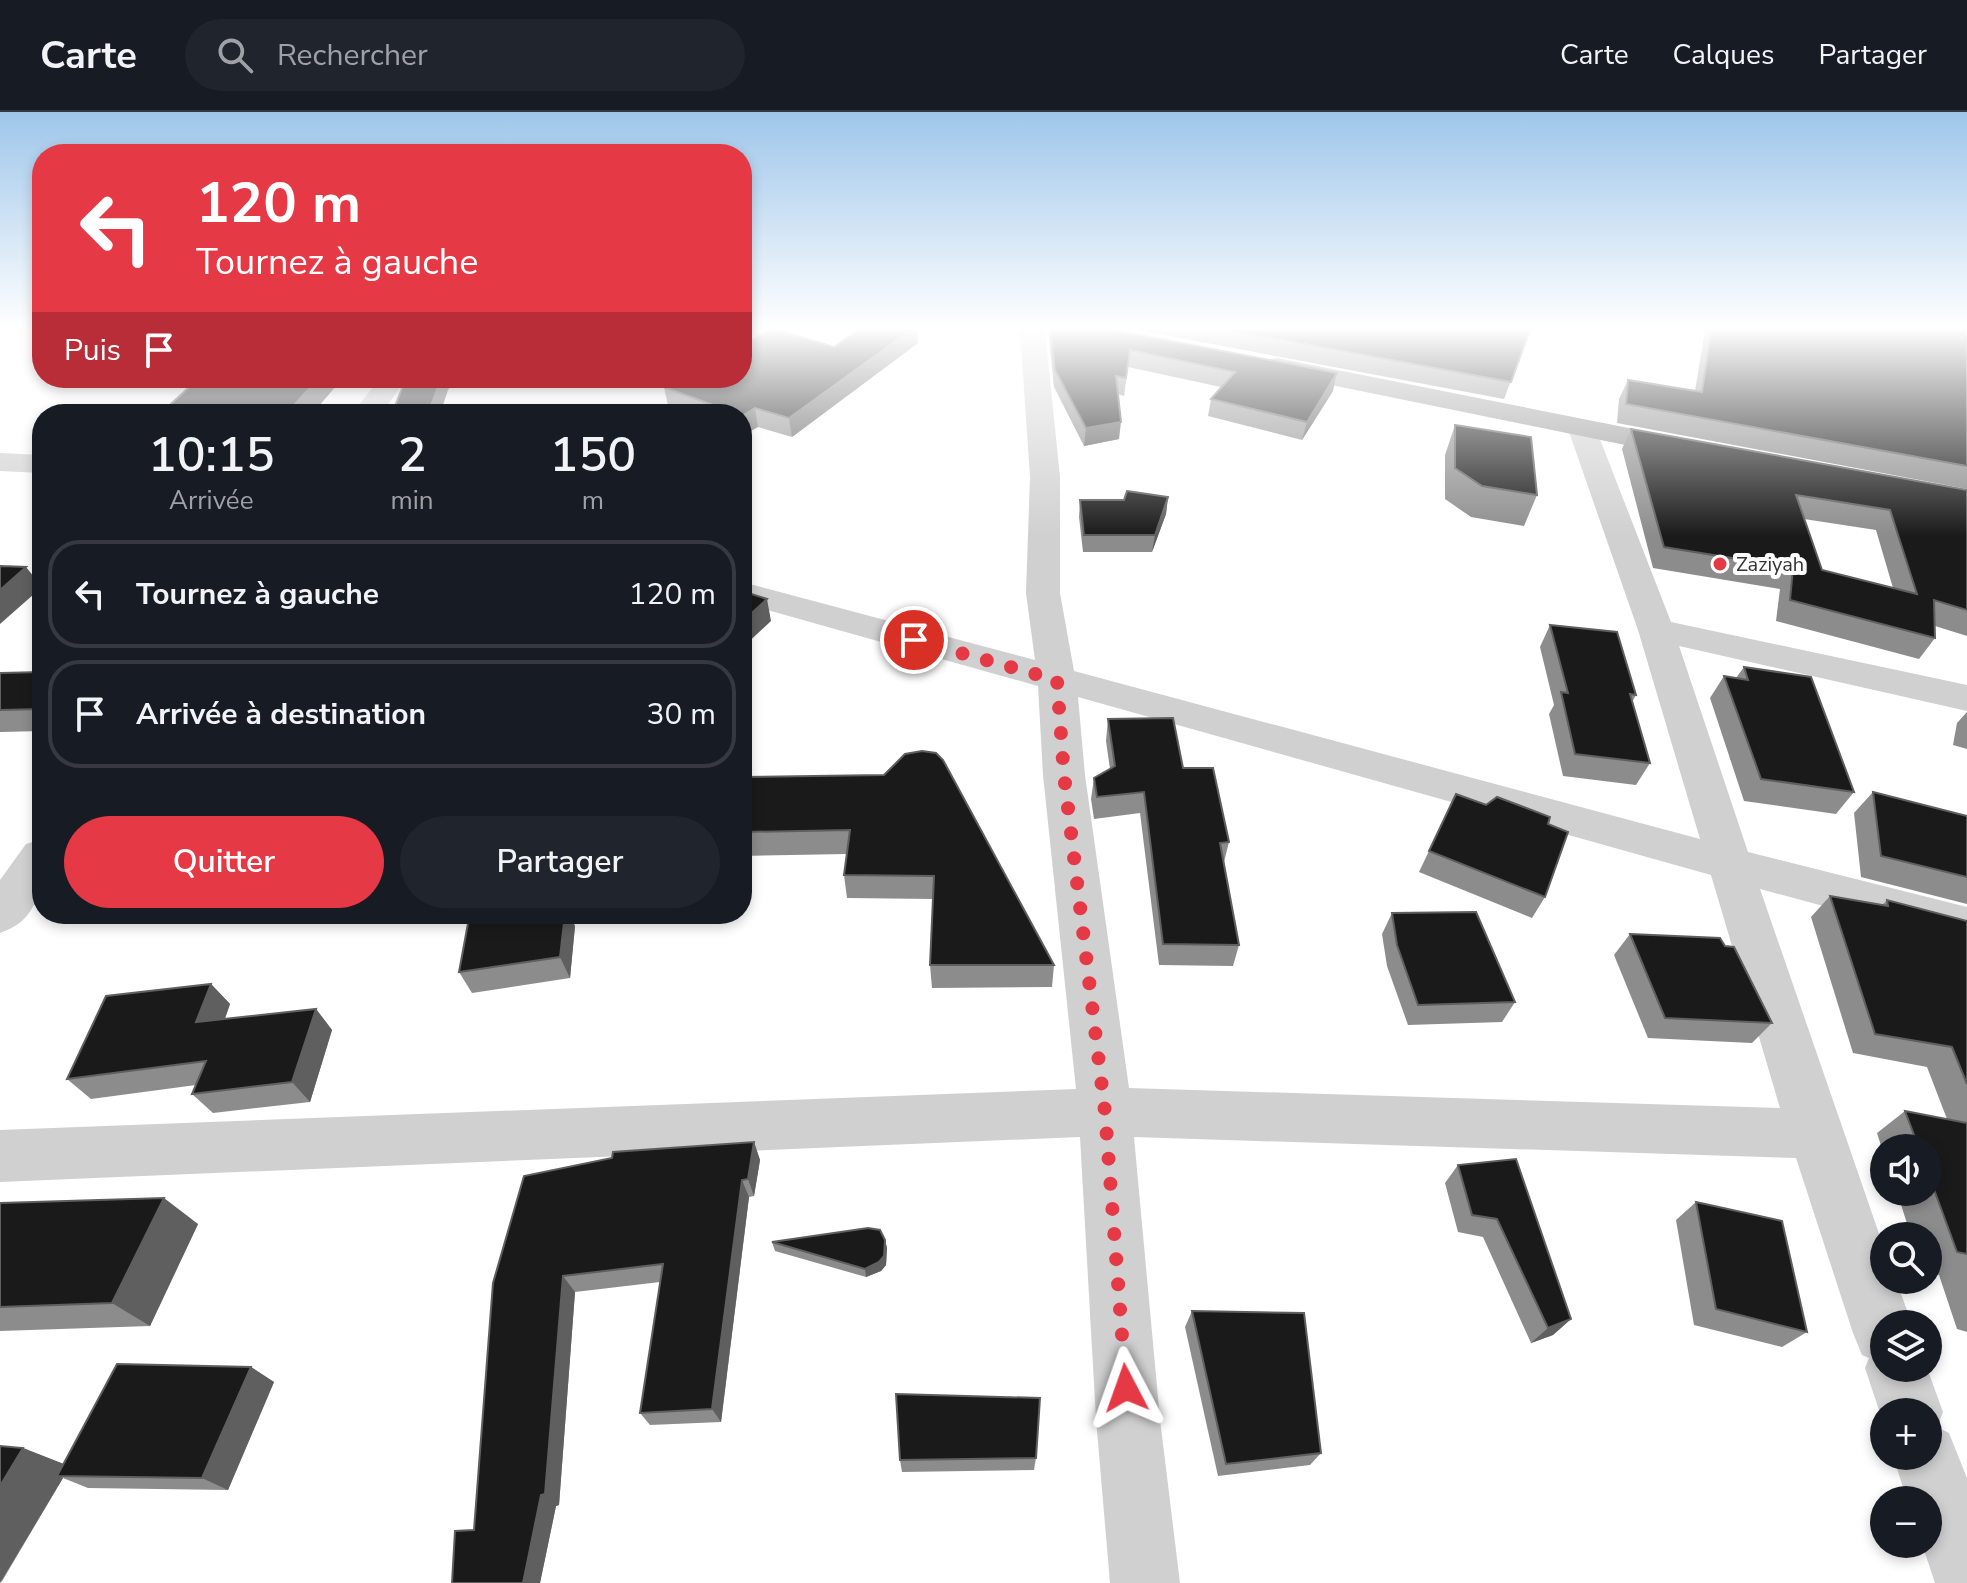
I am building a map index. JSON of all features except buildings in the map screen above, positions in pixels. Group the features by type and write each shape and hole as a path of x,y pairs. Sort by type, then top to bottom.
{"highway":[{"path":"1435,399 1703,452"}],"street":[{"path":"1038,399 1045,477 1043,593 1057,680 1064,775 1105,1112 1128,1419 1145,1583"},
{"path":"1582,429 1656,630 1815,1134 1876,1310"},
{"path":"0,462 32,464"},
{"path":"752,595 1730,864 1967,926"},
{"path":"1656,630 1967,698"},
{"path":"0,915 32,870"},
{"path":"0,1156 1105,1112 1815,1134"},
{"path":"1931,1470 1967,1574"}],"place":[{"name":"Zaziyah","path":"1720,564"}],"route":[{"path":"914,640 1057,680 1064,775 1105,1112 1126,1388"}]}
